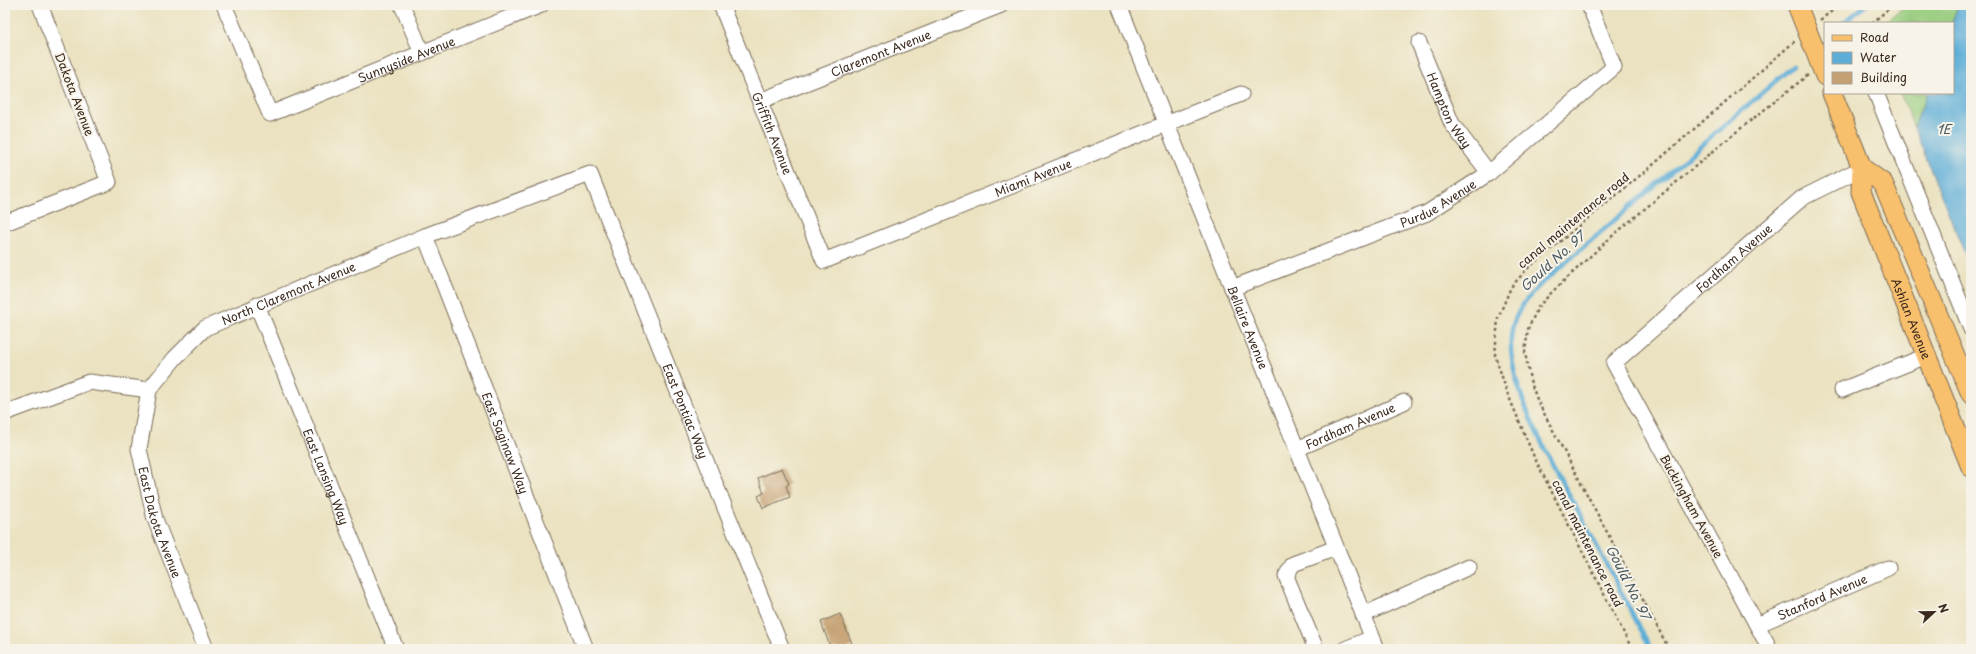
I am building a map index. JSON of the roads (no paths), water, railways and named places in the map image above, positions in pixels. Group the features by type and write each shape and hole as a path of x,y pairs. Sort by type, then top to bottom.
{"main road":[{"path":"1797,5 1824,74"},
{"name":"Ashlan Avenue","path":"1836,94 1862,168 1861,192 1971,467"},
{"path":"1862,168 1883,183 1971,394"}],"street":[{"name":"Dakota Avenue","path":"5,223 109,182 40,5"},
{"name":"Sunnyside Avenue","path":"224,5 270,114 541,5"},
{"path":"402,5 422,53"},
{"name":"Griffith Avenue","path":"721,5 824,261"},
{"name":"Claremont Avenue","path":"760,101 1001,5"},
{"name":"Bellaire Avenue","path":"1119,5 1375,644"},
{"name":"Purdue Avenue","path":"1232,288 1427,212 1489,173 1614,68 1589,5"},
{"name":"Hampton Way","path":"1419,43 1452,124 1489,173"},
{"name":"Miami Avenue","path":"824,261 1242,94"},
{"path":"1876,94 1971,329"},
{"name":"Fordham Avenue","path":"1614,363 1802,198 1862,168"},
{"name":"North Claremont Avenue","path":"149,390 175,358 205,328 425,236 590,174"},
{"name":"East Pontiac Way","path":"590,174 782,649"},
{"name":"East Saginaw Way","path":"425,236 586,649"},
{"name":"East Lansing Way","path":"257,305 396,649"},
{"path":"1842,390 1926,356"},
{"name":"Buckingham Avenue","path":"1614,363 1770,649"},
{"path":"5,413 88,382 149,390"},
{"name":"East Dakota Avenue","path":"149,390 139,449 155,519 206,649"},
{"name":"Fordham Avenue","path":"1297,449 1404,402"},
{"path":"1316,649 1286,576 1293,564 1336,548"},
{"path":"1363,615 1469,567"},
{"name":"Stanford Avenue","path":"1757,625 1888,568"},
{"path":"1345,649 1375,644"}],"water":[{"name":"1E","path":"1958,5 1971,5 1971,269 1914,128 1927,94 1954,94 1954,22 1952,22"}],"waterway":[{"name":"Gould No. 97","path":"1844,22 1866,5"},
{"name":"Gould No. 97","path":"1651,649 1534,428 1515,376 1511,351 1512,330 1519,310 1542,283 1793,66"}]}
